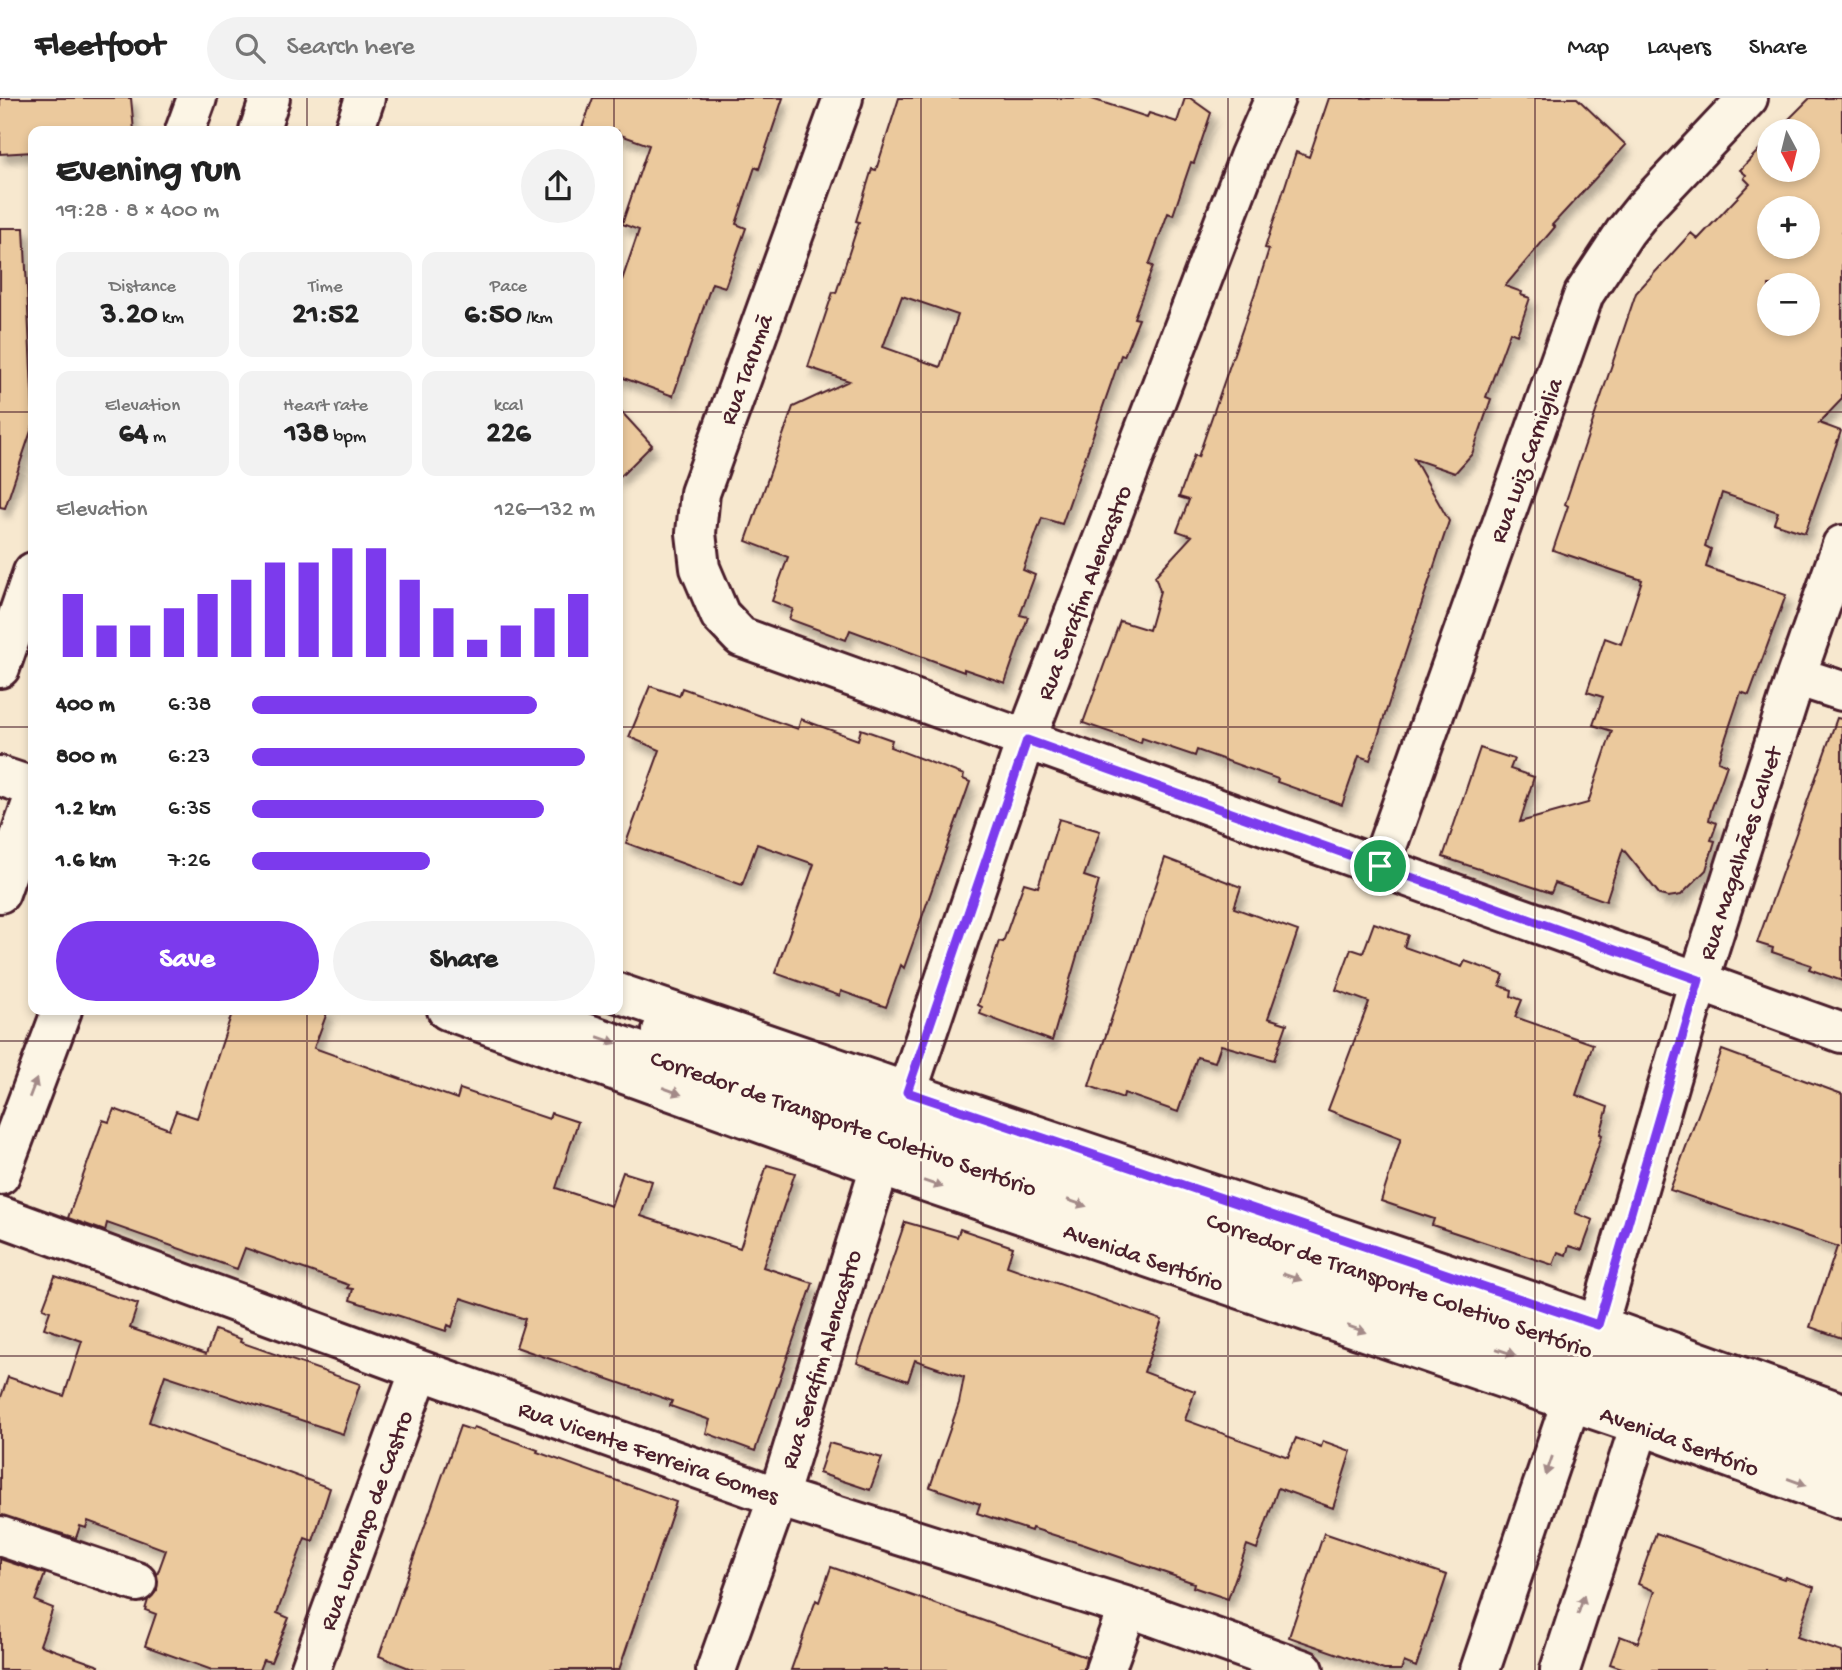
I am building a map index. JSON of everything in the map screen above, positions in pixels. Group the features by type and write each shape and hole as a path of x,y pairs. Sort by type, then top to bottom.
{"street":[{"path":"187,126 197,98"},
{"path":"261,126 270,98"},
{"path":"356,126 365,98"},
{"name":"Rua Tarumã","path":"843,98 700,493 696,533 700,568 720,615 741,637 1027,740"},
{"name":"Rua Serafim Alencastro","path":"907,1092 1027,740 1249,157 1275,98"},
{"name":"Rua Luiz Carniglia","path":"1380,866 1584,294 1645,207 1748,98"},
{"name":"Rua Magalhães Calvet","path":"1598,1325 1699,980 1796,676 1842,545"},
{"path":"0,668 28,587"},
{"path":"1796,676 1842,691"},
{"path":"1027,740 1842,1033"},
{"path":"0,776 28,785"},
{"path":"0,893 28,816"},
{"path":"623,995 1598,1325 1842,1413"},
{"path":"0,1175 60,1015"},
{"name":"Avenida Sertório","path":"461,1015 880,1166 1640,1425 1842,1499"},
{"name":"Corredor de Transporte Coletivo Sertório","path":"533,1015 1554,1368 1842,1471"},
{"name":"Corredor de Transporte Coletivo Sertório","path":"615,1015 1842,1436"},
{"name":"Rua Serafim Alencastro","path":"716,1670 778,1497 880,1166"},
{"name":"Rua Vicente Ferreira Gomes","path":"0,1216 420,1370 778,1497 1128,1607 1304,1670"},
{"name":"Rua Lourenço de Castro","path":"310,1670 420,1370"},
{"path":"1480,1670 1571,1402"},
{"path":"1560,1670 1640,1425"},
{"path":"0,1536 137,1582"},
{"path":"1105,1670 1128,1607"}],"building":[{"path":"0,98 131,98 134,126 28,126 28,152 0,154"},
{"path":"593,98 783,98 759,169 755,167 736,224 746,228 725,287 712,283 673,396 623,378 623,277 639,230 623,224 623,221 649,145 623,136 623,126 583,126"},
{"path":"899,98 1089,98 1147,117 1149,113 1177,122 1185,98 1190,98 1211,113 1173,215 1168,213 1149,265 1153,266 1134,318 1139,319 1124,356 1121,355 1062,524 1042,518 1023,570 1035,575 1020,615 1028,617 1005,683 964,669 964,672 850,630 846,640 789,619 793,609 772,601 788,557 746,541 793,407 849,381 808,367 859,222 856,221 872,169 876,170","holes":["902,296 958,315 940,367 883,347"]},
{"path":"1329,98 1577,98 1626,145 1552,225 1555,227 1505,286 1530,298 1517,335 1510,332 1486,397 1491,399 1472,454 1455,473 1414,459 1449,521 1370,760 1359,756 1342,805 1197,750 1195,756 1142,738 1141,743 1083,723 1120,621 1149,630 1160,591 1155,576 1192,536 1177,531 1189,500 1179,497 1194,455 1198,457 1257,287 1269,249 1265,248 1296,152 1309,157"},
{"path":"1810,98 1842,98 1842,399 1819,423 1841,431 1805,533 1774,523 1778,512 1722,493 1705,546 1711,549 1706,567 1786,595 1749,695 1741,692 1718,761 1727,765 1709,820 1717,823 1711,840 1715,841 1706,870 1681,895 1660,895 1623,849 1606,901 1555,883 1551,893 1443,857 1480,748 1514,759 1510,769 1534,777 1520,822 1588,803 1612,731 1593,725 1603,697 1587,692 1605,638 1621,644 1642,580 1553,550 1568,506 1565,504 1636,293 1691,233 1698,239 1750,184 1740,170 1757,152 1757,182 1820,182 1820,119 1789,119"},
{"path":"0,228 24,228 28,310 28,440 5,508 0,507"},
{"path":"623,413 652,445 623,474"},
{"path":"650,686 679,696 682,688 798,729 801,719 858,740 861,729 892,740 890,747 964,775 963,779 970,782 904,968 901,965 886,1007 841,991 840,996 775,973 814,864 757,844 742,885 626,843 660,750 629,737"},
{"path":"1837,718 1842,719 1842,981 1809,969 1811,965 1772,952 1773,948 1757,943"},
{"path":"1059,819 1100,831 1084,876 1099,881 1052,1041 980,1014 982,1007 978,1005 999,941 1003,942 1024,883 1038,887"},
{"path":"1165,858 1241,887 1234,908 1298,931 1268,1018 1287,1024 1274,1060 1221,1045 1215,1062 1197,1057 1178,1112 1124,1093 1123,1098 1089,1086"},
{"path":"1374,923 1408,935 1404,947 1462,967 1465,961 1504,975 1500,986 1512,990 1511,996 1522,1000 1515,1017 1593,1044 1576,1095 1608,1107 1600,1134 1602,1135 1575,1213 1593,1220 1582,1250 1569,1246 1566,1255 1558,1252 1553,1265 1432,1225 1434,1219 1381,1201 1401,1138 1328,1110 1369,1002 1336,990 1351,949 1363,953"},
{"path":"231,1015 326,1015 314,1048 457,1099 460,1089 549,1119 551,1113 578,1122 556,1188 611,1206 623,1172 652,1181 641,1216 740,1248 767,1165 795,1173 763,1267 813,1283 755,1451 706,1433 710,1420 670,1406 672,1401 516,1347 525,1319 461,1298 452,1327 448,1325 446,1331 350,1300 353,1289 347,1288 349,1285 245,1248 237,1269 107,1223 105,1231 68,1218 103,1120 109,1122 114,1109 169,1129 176,1111 197,1118"},
{"path":"1722,1050 1842,1094 1842,1338 1810,1327 1839,1247 1670,1190"},
{"path":"905,1222 957,1237 960,1229 1013,1247 1007,1266 1162,1320 1144,1372 1195,1391 1185,1420 1288,1457 1296,1438 1321,1447 1323,1441 1351,1451 1333,1508 1278,1488 1257,1549 1247,1545 1228,1599 1193,1587 1194,1583 1085,1545 977,1513 980,1504 930,1487 959,1403 964,1377 915,1360 908,1381 857,1363"},
{"path":"55,1276 138,1304 130,1328 206,1354 215,1330 241,1339 240,1342 360,1384 343,1434 165,1375 149,1422 330,1488 313,1541 305,1538 277,1613 289,1618 271,1662 263,1660 259,1670 212,1670 145,1646 156,1614 145,1610 148,1600 157,1590 157,1575 166,1550 88,1521 86,1528 80,1526 76,1538 0,1515 0,1400 8,1377 64,1396 82,1341 44,1328 50,1311 43,1308"},
{"path":"460,1426 472,1430 474,1427 676,1502 619,1670 414,1670 379,1656"},
{"path":"829,1443 882,1458 870,1490 819,1473"},
{"path":"1324,1533 1447,1575 1416,1667 1404,1662 1401,1670 1384,1670 1289,1637"},
{"path":"1656,1533 1784,1579 1785,1577 1814,1587 1797,1637 1842,1652 1842,1670 1628,1670 1610,1664 1620,1636 1638,1643 1655,1591 1638,1584"},
{"path":"0,1559 45,1574 35,1601 53,1608 40,1645 99,1666 98,1670 0,1670"},
{"path":"831,1567 1086,1657 1084,1670 791,1670"}],"route":[{"path":"1027,740 1380,866 1699,980 1598,1325 907,1092 1027,740"}]}
